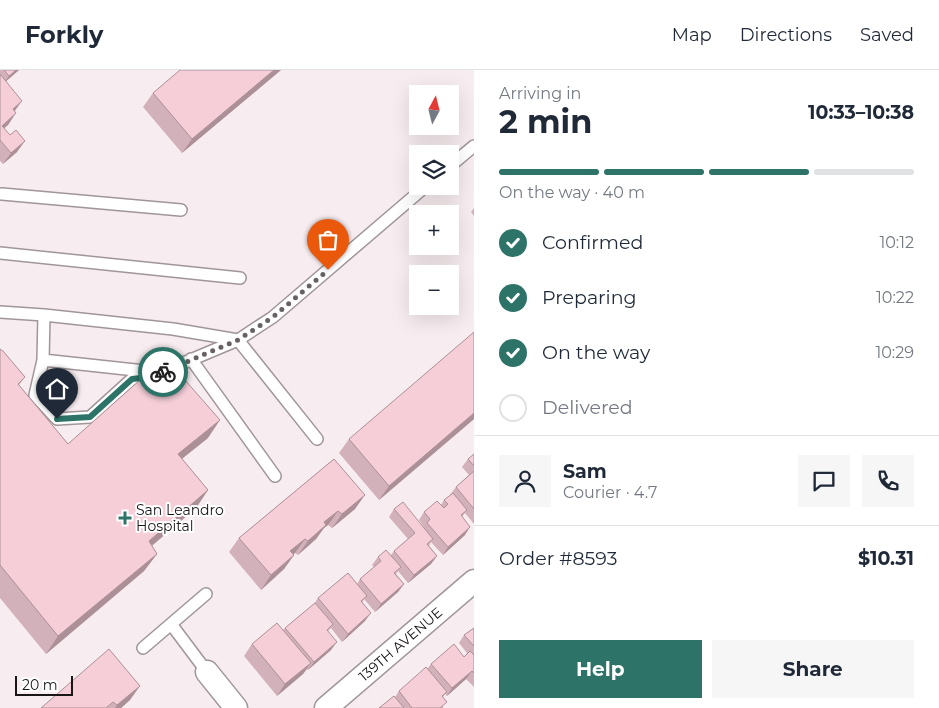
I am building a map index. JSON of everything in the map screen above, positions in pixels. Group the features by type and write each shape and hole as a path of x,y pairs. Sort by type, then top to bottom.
{"street":[{"name":"139TH AVENUE","path":"326,708 474,582"},
{"path":"207,672 236,708"}],"lane":[{"path":"459,158 474,146"},
{"path":"2,194 182,210"},
{"path":"44,315 43,360 35,395 57,419 90,417 132,379 150,377 238,340 273,317 415,195"},
{"path":"0,253 240,278"},
{"path":"0,312 173,329 238,340 317,439"},
{"path":"191,359 275,476"},
{"path":"43,360 163,372"},
{"path":"143,648 206,594"},
{"path":"172,624 207,672"}],"building":[{"path":"4,70 16,70 9,76"},
{"path":"180,70 274,70 192,139 153,93"},
{"path":"0,74 22,101 13,109 16,113 2,126 10,135 16,130 25,141 11,153 0,140"},
{"path":"474,332 474,413 389,486 349,439"},
{"name":"San Leandro Hospital","path":"0,349 25,377 18,384 68,444 150,371 169,393 185,380 220,420 178,454 208,490 149,541 157,554 58,636 0,565"},
{"path":"474,454 474,466 468,459"},
{"path":"334,459 365,495 342,514 338,511 324,522 326,525 308,541 305,539 290,551 294,555 271,575 239,538"},
{"path":"474,471 474,509 456,487"},
{"path":"453,493 467,510 461,515 470,527 448,547 427,523 430,519 424,512 437,501 444,508 448,504 444,500"},
{"path":"403,502 433,539 427,544 437,556 414,575 394,551 415,533 394,509"},
{"path":"386,550 401,567 394,573 404,584 381,604 360,579 381,561 378,557"},
{"path":"348,573 367,596 361,601 371,613 348,634 318,598"},
{"path":"315,603 333,624 327,630 337,642 314,662 285,628"},
{"path":"277,623 311,663 285,684 252,644"},
{"path":"474,628 474,646 464,635"},
{"path":"454,644 464,657 470,651 474,655 474,673 472,671 452,688 431,664"},
{"path":"109,649 140,686 117,705 113,702 106,708 41,708"},
{"path":"426,667 447,692 442,696 447,702 440,708 412,708 399,691"},
{"path":"394,696 404,708 379,708"}],"way so far":[{"path":"163,372 238,340 273,317 328,270"}],"place":[{"name":"San Leandro Hospital","path":"125,518"}],"route":[{"path":"57,419 90,417 132,379 150,377 163,372"}]}
